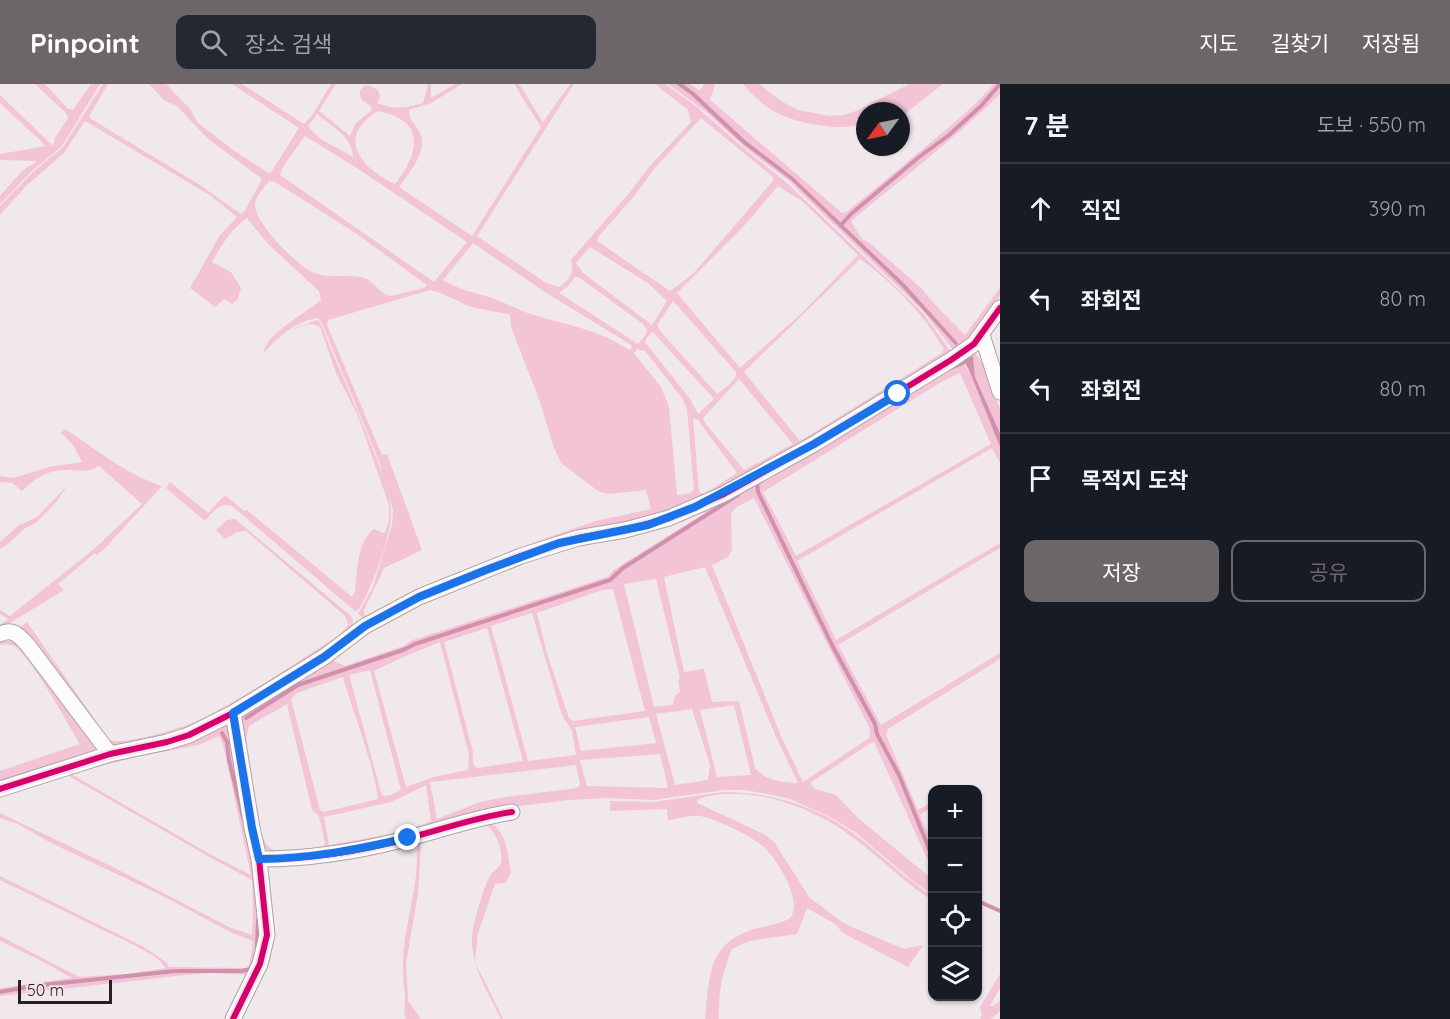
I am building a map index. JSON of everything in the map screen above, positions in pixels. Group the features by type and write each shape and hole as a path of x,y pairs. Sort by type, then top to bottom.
{"street":[{"path":"0,789 110,754 189,735 233,713 324,657 365,626 419,597 530,553 578,538 625,530 669,518 724,494 814,444 966,350 982,335 1000,308"},
{"path":"982,335 1000,392"},
{"path":"0,634 8,631 16,633 27,644 110,754"},
{"path":"233,713 259,859 267,935 260,964 234,1019"},
{"path":"259,859 290,859 374,846 471,820 512,812"}],"shaded area":[{"path":"35,84 45,84 68,109 73,110 91,84 100,84 62,146 32,171 0,204 0,196 22,171 37,161 0,160 0,154 46,146 0,103 0,95 53,146 55,138 68,118 66,113"},
{"path":"103,84 108,84 89,116 91,119 197,183 241,214 245,211 262,179 207,138 177,106 164,100 149,84 166,84 190,109 198,123 233,150 270,174 299,128 232,84 242,84 304,124 313,114 331,84 336,84 319,111 350,136 356,123 372,110 360,96 360,90 365,85 378,90 380,97 377,103 400,108 423,103 428,84 431,84 431,98 455,84 462,84 431,103 409,110 422,142 416,163 399,187 472,236 541,127 514,84 519,84 543,122 570,84 574,84 477,236 546,283 559,287 570,276 571,260 649,167 691,122 688,110 655,84 665,84 697,107 786,182 923,313 951,352 872,404 696,502 617,527 365,619 358,614 373,587 392,525 393,510 379,461 321,321 317,318 301,323 281,336 263,354 265,347 278,332 321,300 319,291 268,244 247,218 227,238 212,262 231,272 241,288 238,299 232,304 224,299 215,307 190,288 220,235 237,217 211,196 85,121 64,153 26,186 0,215 0,206 33,172 63,147","holes":["378,111 394,115 404,122 411,130 414,139 413,150 410,161 395,184 383,178 363,161 356,141 358,131 365,121","317,114 345,138 353,157 319,138 308,126","701,118 772,176 773,181 692,275 670,291 597,241 654,169","305,136 467,242 434,282 280,175 284,165","269,181 275,182 354,232 427,285 424,288 390,296 364,278 320,275 307,269 278,243 262,222 255,205 256,198","778,186 802,201 858,255 802,313 740,368 677,293 743,227","473,243 545,292 631,345 632,348 629,350 595,333 534,315 443,280","590,247 648,283 667,301 652,325 583,273 576,263","860,259 895,288 918,312 944,350 800,441 744,372","575,277 580,278 643,324 647,330 638,344 559,293","430,290 469,306 510,315 511,327 561,463 598,491 608,494 646,490 651,509 596,521 546,538 434,582 367,616 364,610 384,568 422,550 387,454 382,455 327,325 328,320","673,301 736,372 730,384 717,394 657,325","653,332 714,399 698,414 690,399 645,342","637,349 645,351 682,398 687,409 694,489 691,493 677,495 669,407 661,387 634,353","739,379 793,444 744,470 703,418","693,418 698,420 737,473 704,494 699,492"]},
{"path":"668,84 676,84 691,95 742,143 791,180 901,286 955,345 958,343 904,283 843,224 919,158 950,136 982,106 1000,85 1000,94 982,111 851,221 861,238 922,289 965,335 1000,288 1000,296 972,335 954,351 924,312 788,180 748,150 705,111"},
{"path":"676,84 683,84 694,92 745,140 793,177 904,283 958,343 957,345 901,286 791,180 742,143"},
{"path":"683,84 690,84 700,91 704,84 715,84 710,100 842,213 950,126 994,84 999,84 948,134 918,156 841,223 793,177 745,140"},
{"path":"743,84 759,84 781,101 798,110 829,116 856,111 856,125 825,126 786,117 768,108"},
{"path":"909,84 943,84 910,110 910,102 874,102"},
{"path":"317,320 320,322 384,477 389,494 391,510 385,547 370,588 359,609 355,611 232,506 223,505 205,521 166,488 170,482 208,513 226,496 244,511 247,510 352,597 355,592 359,558 364,541 374,529 383,533 386,531 389,505 358,416 336,373 320,327 308,324 289,333 297,327"},
{"path":"975,353 985,366 1000,409 1000,433 975,377 973,357 970,356 890,403 965,355"},
{"path":"973,356 975,377 1000,433 1000,447 963,360"},
{"path":"962,364 969,370 1000,447 1000,463 992,448 797,561 836,640 1000,543 1000,548 838,645 881,725 1000,653 1000,659 888,729 886,735 918,810 928,804 928,810 920,815 928,834 928,844 899,774 759,492 758,483","holes":["960,373 991,444 796,556 763,492 943,381"]},
{"path":"877,411 756,482 622,567 610,579 297,684 245,719 298,686 611,580 623,569 756,484 757,492 831,645 874,724 876,735 898,775 928,848 928,860 874,742 810,783 815,789 836,795 858,818 928,876 928,891 856,833 834,819 788,798 745,790 724,790 653,800 606,798 569,800 496,809 410,835 290,856 271,852 263,847 257,838 247,789 239,723 242,716 286,685 322,664 366,632 419,602 524,559 582,542 669,524 708,508","holes":["754,498 870,729 869,738 803,782 781,736 712,565 728,557 732,550 731,514 735,508","704,511 705,513 615,569 607,577 413,640 403,646 345,666 332,660 387,622 468,583 557,552 653,530","705,567 777,739 798,783 774,780 764,776 755,768 739,701 712,702 704,669 684,672 664,577","656,579 680,678 678,681 680,691 674,698 673,705 654,707 624,584","613,589 645,711 573,721 569,718 547,654 537,613 602,590","532,613 562,715 572,731 576,755 528,761 491,626","487,628 523,761 477,768 473,764 473,752 444,642","440,642 469,755 468,770 437,776 406,787 374,671","370,670 401,790 382,796 349,675","343,677 368,754 378,799 324,812 320,810 291,699 297,693","287,704 312,810 319,816 325,843 323,847 281,852 269,847 264,840 249,782 246,753 249,726","734,705 751,775 717,777 700,710","692,709 710,765 708,780 675,785 656,714","649,717 656,743 581,751 575,727","660,754 668,788 587,786 580,760","576,765 580,785 577,788 499,798 477,803 437,819 430,782","426,785 431,821 407,831 329,845 324,817 391,802"]},
{"path":"65,429 123,468 162,486 107,546 97,555 95,553 58,584 64,590 0,629 0,625 8,619 0,614 0,610 10,616 94,549 142,504 99,466 86,471 57,470 38,478 22,491 12,483 0,482 0,476 14,478 49,467 82,462 73,445 61,433"},
{"path":"67,486 57,501 37,522 24,529 0,549 0,542 19,525 37,517"},
{"path":"235,519 351,616 353,624 351,628 346,634 222,713 179,733 112,746 19,628 27,622 109,740 116,741 155,735 201,719 243,696 336,637 348,625 345,616 246,531 237,532 225,539 216,530 227,520"},
{"path":"0,640 16,642 25,650 99,750 0,784 0,771 80,744 30,663 14,646 0,645"},
{"path":"226,724 230,724 231,727 239,782 256,862 263,934 257,966 231,1019 228,1019 249,975 211,973 185,975 0,996 0,993 33,987 175,972 242,972 250,971 254,968 258,950 257,873 230,760 230,749 223,733 221,734 226,742 228,760 255,874 256,950 250,970 175,970 33,985 0,991 0,988 72,978 0,941 0,936 79,977 127,974 166,968 157,958 136,946 0,880 0,876 144,947 166,962 169,967 247,968 253,941 230,932 165,897 49,842 18,824 0,818 0,813 113,867 229,927 252,935 252,880 67,775 0,797 0,794 71,769 174,744","holes":["219,736 223,744 251,875 215,857 71,774 140,756 199,745"]},
{"path":"724,792 742,793 777,798 827,817 857,836 928,893 928,897 847,833 802,809 754,795 722,794 697,800 697,803 764,834 774,842 810,898 845,924 904,949 923,945 908,967 843,933 835,924 807,908 797,934 749,941 732,949 721,983 719,1019 705,1019 710,978 718,955 735,938 754,929 789,919 793,912 792,893 783,872 766,849 754,839 725,824 700,816 668,820 667,809 610,811 610,801 653,802"},
{"path":"487,822 494,825 503,836 511,873 505,883 495,884 478,933 475,961 472,936 475,918 487,882 500,864 502,857 494,834 483,823 421,843 418,894 406,963 408,1001 421,1019 406,1019 404,952 416,872 416,839"},
{"path":"475,963 503,1019 487,991"},
{"path":"1000,974 1000,988 990,1006 1000,1001 1000,1011 991,1019 980,1019 982,1014 980,1007"}],"waterway":[{"path":"841,225 919,157 949,135 981,106 1000,84"},
{"path":"951,368 963,363"},
{"path":"757,483 758,492 832,645 875,724 877,734 899,775 928,846"},
{"path":"246,718 298,685 610,580 623,568 738,495"},
{"path":"222,733 227,742 243,817"},
{"path":"982,903 1000,911"},
{"path":"257,947 258,919"},
{"path":"0,992 33,986 175,971 252,969"}],"cycle path":[{"path":"0,789 110,754 189,735 233,713 324,657 365,626 419,597 521,556 578,538 625,530 669,518 724,494 814,444 951,360 974,344 1000,308"},
{"path":"233,713 259,859 267,935 260,964 233,1019"},
{"path":"259,859 297,858 354,850 391,843 512,812"}],"route":[{"path":"408,838 374,846 290,859 259,859 233,713 324,657 365,626 419,597 559,543 648,525 695,507 724,494 814,444 898,394"}]}
